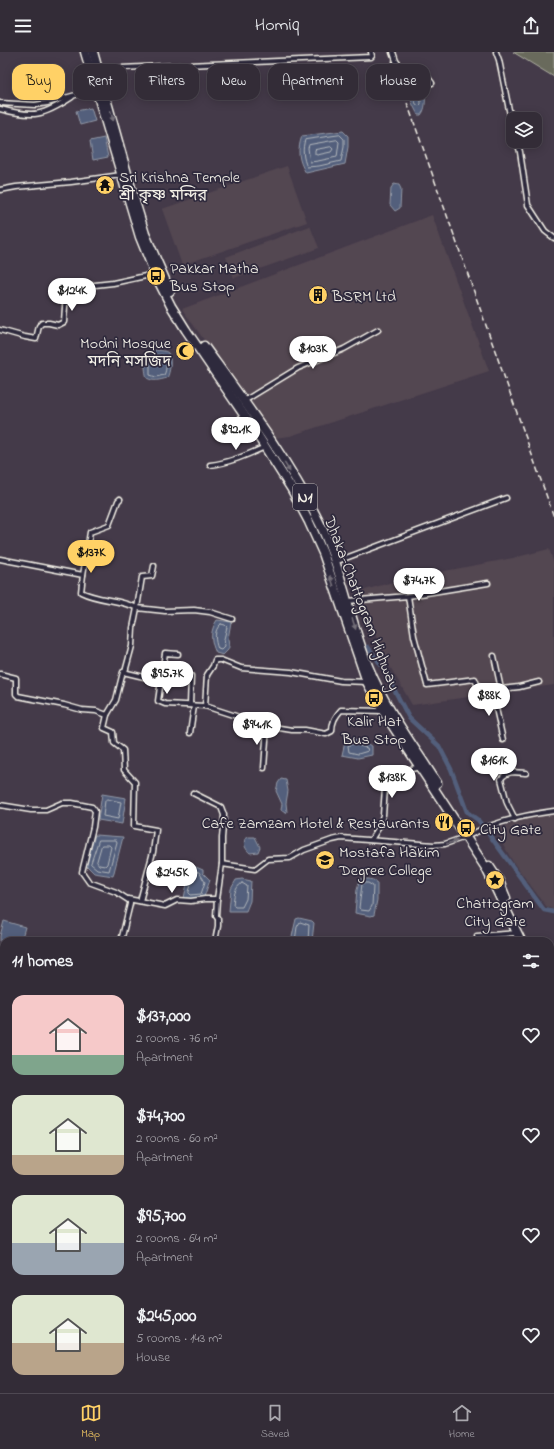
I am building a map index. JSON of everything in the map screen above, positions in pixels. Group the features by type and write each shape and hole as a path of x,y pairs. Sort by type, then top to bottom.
{"highway":[{"name":"Dhaka-Chattogram Highway","path":"85,52 89,64"},
{"name":"Dhaka-Chattogram Highway","path":"93,52 97,64"},
{"name":"Dhaka-Chattogram Highway","path":"100,100 120,175 140,237 155,274 171,306 186,330 296,481 321,527 335,562 368,666 387,707 468,836 518,932"},
{"name":"Dhaka-Chattogram Highway","path":"107,100 145,234 176,303 195,333 243,401 259,429 265,447 291,488 309,522 323,553 367,682 382,711 468,836"}],"street":[{"path":"127,68 370,57 372,56 371,52"},
{"path":"393,52 400,66 417,71 429,79 432,83"},
{"path":"496,52 509,112"},
{"path":"0,103 35,105 73,96"},
{"path":"0,108 33,115 48,112 73,97"},
{"path":"519,148 528,205 544,231 554,238"},
{"path":"0,190 120,175"},
{"path":"0,330 36,339 39,326 42,323 58,325 64,322 66,292 68,288 113,283 155,274"},
{"path":"243,401 298,368 344,349 378,330"},
{"path":"210,465 243,457 265,447"},
{"path":"335,562 506,498"},
{"path":"120,499 109,525 90,532 83,575 82,592 89,596 105,600 127,603 137,608 165,611 194,610 210,612 232,618"},
{"path":"0,559 83,575"},
{"path":"140,901 153,852 156,830 134,826 135,782 124,770 123,750 114,743 114,732 104,728 107,715 116,700 123,672 125,672 132,646 133,628 142,577 152,576 154,566"},
{"path":"347,602 408,596 488,583"},
{"path":"408,596 416,643 427,686 475,679 480,692 519,687 539,682"},
{"path":"178,654 165,653 158,701 165,704 205,706 267,726 326,734 332,731 332,725 335,717 341,710 382,711"},
{"path":"494,656 501,689"},
{"path":"205,706 207,675 215,660 221,660 242,668 291,672 341,681 367,682"},
{"path":"125,672 161,681"},
{"path":"0,674 16,678 16,694 18,696 82,710 96,711 107,715"},
{"path":"190,734 192,706 191,676"},
{"path":"492,690 503,740"},
{"path":"264,768 267,726"},
{"path":"371,840 379,827 383,815 386,775 420,767"},
{"path":"515,819 507,803 501,779 504,775 510,772 526,773"},
{"path":"193,793 221,807 224,815 222,864 216,916 218,919 218,926 216,937"},
{"path":"0,805 31,810 46,810 62,803 92,806 95,811 82,872 89,882 116,892 130,901 122,937"},
{"path":"222,864 255,869 268,859 290,858 304,850 341,838 434,845 445,844 468,836 487,826 554,812"},
{"path":"126,898 165,906 177,900 191,901 217,899"},
{"path":"477,936 518,932"}],"shaded area":[{"path":"287,166 307,222 182,265 162,209"},
{"path":"432,215 489,371 290,436 274,438 182,309"},
{"path":"310,226 319,248 234,278 226,257"},
{"path":"549,549 554,563 554,685 412,705 384,656 358,592 403,579 513,558"},
{"path":"538,815 554,815 554,910 546,906 513,862 495,830"}],"green space":[{"path":"513,52 554,52 554,77"}],"water":[{"path":"411,100 425,100 425,107 421,115 418,115"},
{"path":"91,108 95,121 80,125 76,111"},
{"path":"343,131 348,136 345,164 306,173 301,164 299,155 299,146 302,136"},
{"path":"104,138 108,157 93,160 90,141"},
{"path":"394,184 399,185 401,189 400,208 395,211 390,205 391,188"},
{"path":"155,350 165,351 169,355 170,366 167,378 154,380 147,378 145,370 146,358 148,354"},
{"path":"217,620 231,622 228,639 229,647 223,655 216,653 212,640 213,628"},
{"path":"354,739 372,746 372,755 358,758 342,755 345,742"},
{"path":"281,779 286,780 288,791 286,803 287,812 285,813 281,810 282,804 276,791 278,783"},
{"path":"102,794 126,798 122,824 98,820"},
{"path":"95,835 123,837 113,876 94,873 86,865"},
{"path":"249,837 255,837 260,847 258,852 250,853 246,849 244,841"},
{"path":"191,865 203,870 203,873 210,880 204,897 188,900 184,898"},
{"path":"242,879 251,881 250,901 246,911 229,911 231,889 236,880"},
{"path":"360,879 376,881 377,900 374,915 371,916 355,913 357,889"},
{"path":"299,918 312,921 314,923 312,937 292,937 296,919"},
{"path":"4,921 25,927 22,937 0,936"}],"waterway":[{"path":"368,647 392,680 394,689 409,718 439,746 451,769 467,812 478,820 544,910 554,912"}],"railway":[{"path":"389,52 554,517"}],"place":[{"name":"Sri Krishna Temple শ্রী কৃষ্ণ মন্দির","path":"105,185"},
{"name":"Pakkar Matha Bus Stop","path":"156,276"},
{"name":"BSRM Ltd","path":"318,295"},
{"name":"Modni Mosque মদনি মসজিদ","path":"185,351"},
{"name":"Kalir Hat Bus Stop","path":"374,698"},
{"name":"Cafe Zamzam Hotel & Restaurants","path":"444,822"},
{"name":"City Gate","path":"466,828"},
{"name":"Mostafa Hakim Degree College","path":"325,860"},
{"name":"Chattogram City Gate","path":"495,880"}]}
